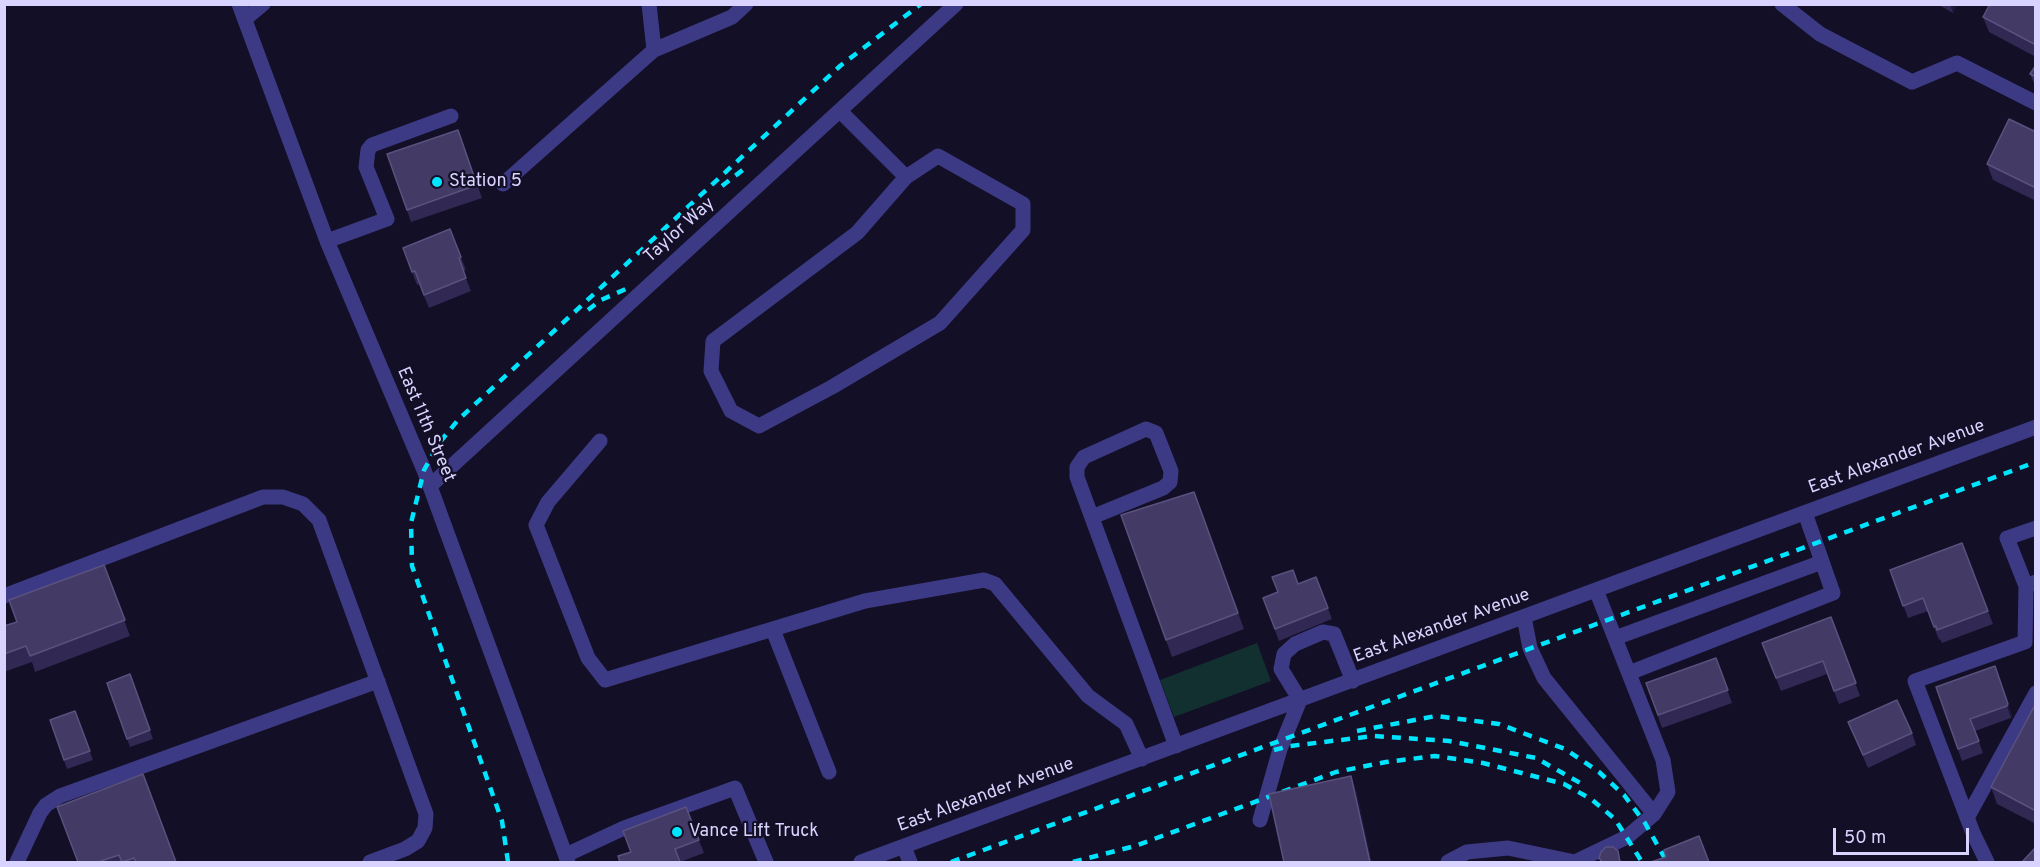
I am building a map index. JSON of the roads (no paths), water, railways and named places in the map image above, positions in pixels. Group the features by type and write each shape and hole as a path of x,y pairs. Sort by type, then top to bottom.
{"street":[{"path":"242,12 263,4"},
{"path":"649,4 654,50"},
{"path":"503,184 654,50 732,17 746,4"},
{"name":"Taylor Way","path":"430,486 956,4"},
{"path":"1782,4 1820,34 1912,82 1957,63 2036,103"},
{"name":"East 11th Street","path":"242,12 327,241 430,486 567,859"},
{"path":"840,111 906,177"},
{"path":"327,241 387,219 366,167 368,150 372,146 451,116"},
{"path":"938,156 1023,204 1023,230 940,323 832,387 759,426 731,411 711,371 713,341 856,233 906,177 938,156"},
{"name":"East Alexander Avenue","path":"861,862 2036,427"},
{"path":"1092,517 1163,488 1170,482 1171,471 1156,433 1146,429 1084,457 1077,466 1077,477 1176,746"},
{"path":"600,441 548,502 536,525 588,658 605,680 865,602 984,580 995,584 1088,696 1126,724 1142,759"},
{"path":"4,596 263,497 283,497 303,504 319,520 424,807 427,821 423,835 412,846 370,862"},
{"path":"1629,673 1833,593 1805,513"},
{"path":"1987,862 1967,819 1915,681 2025,642 2031,584 2007,538 2036,528"},
{"path":"1615,638 1822,562"},
{"path":"1448,862 1467,852 1508,848 1575,862 1627,837 1654,814 1668,792 1663,760 1596,590"},
{"path":"1524,617 1530,648 1544,678 1654,814"},
{"path":"773,630 829,772"},
{"path":"1260,820 1280,749 1300,700 1281,669 1284,654 1295,644 1323,632 1334,634 1353,681"},
{"path":"17,862 40,813 60,796 378,681"},
{"path":"1967,819 2036,693"},
{"path":"567,859 624,828 735,788 766,862"},
{"path":"904,847 910,862"}],"railway":[{"path":"508,862 502,821 412,566 411,523 424,470 440,442 458,420 840,66 921,4"},
{"path":"722,186 744,169"},
{"path":"588,310 601,300 628,288"},
{"path":"951,862 2036,462"},
{"path":"1357,731 1436,716 1499,724 1565,749 1599,772 1624,795 1645,823 1667,862"},
{"path":"1274,750 1374,736 1449,741 1536,758 1582,784"},
{"path":"1073,862 1135,846 1336,772 1386,762 1435,756 1483,763 1564,784 1591,799 1615,819 1642,862"}],"place":[{"name":"Station 5","path":"437,182"},
{"name":"Vance Lift Truck","path":"677,832"}]}
